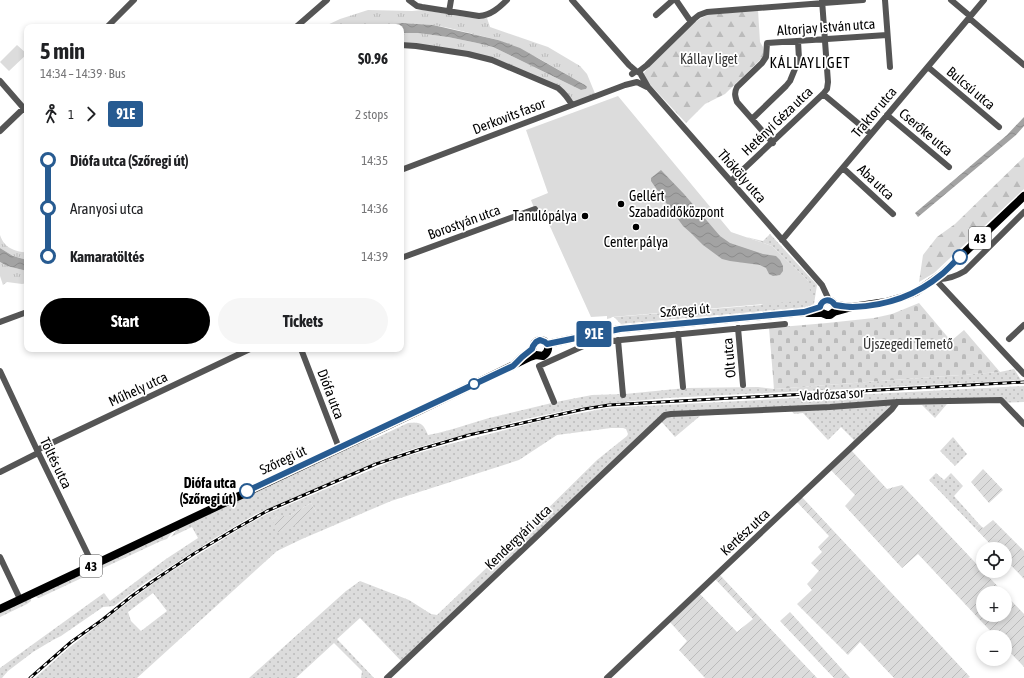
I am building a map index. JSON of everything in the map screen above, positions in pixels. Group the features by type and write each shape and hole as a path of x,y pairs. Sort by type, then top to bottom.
{"main road":[{"name":"43","path":"935,279 950,267 1024,196"},
{"name":"Szőregi út","path":"548,346 620,329 804,312 827,306 852,307 876,304 903,297 919,290 935,279"},
{"name":"Szőregi út","path":"538,341 543,341 548,346 547,353 543,356 538,356 534,352 534,344 538,341"},
{"name":"Szőregi út","path":"0,609 513,366 522,357 534,352"}],"street":[{"path":"110,24 134,0"},
{"path":"299,24 327,0"},
{"path":"409,0 417,6 474,16 484,16 494,11 507,0"},
{"path":"449,12 451,0"},
{"name":"Thököly utca","path":"572,0 637,76 822,285 827,306"},
{"path":"656,15 673,0"},
{"path":"676,0 691,22"},
{"path":"637,76 691,22 699,15 707,12 863,0"},
{"path":"885,0 890,67"},
{"path":"951,0 1024,65"},
{"name":"Traktor utca","path":"782,240 984,0"},
{"name":"Hetényi Géza utca","path":"731,181 827,89 828,82 822,2"},
{"name":"Altorjay István utca","path":"752,118 737,102 735,91 766,57 767,43 887,34"},
{"path":"773,142 752,118 790,81 799,59 798,40"},
{"path":"404,45 445,50 492,60 558,88 566,95 572,105"},
{"name":"Bulcsú utca","path":"928,67 999,127"},
{"name":"Derkovits fasor","path":"404,169 625,85 637,76"},
{"path":"0,82 24,107"},
{"path":"823,94 871,134"},
{"path":"0,131 24,111"},
{"name":"Cserőke utca","path":"887,115 949,167"},
{"name":"Aba utca","path":"843,168 893,214"},
{"name":"Borostyán utca","path":"404,257 534,209"},
{"path":"935,279 944,280 965,271 1024,212"},
{"path":"935,279 1024,374"},
{"path":"0,322 24,313"},
{"name":"Szőregi út","path":"554,402 539,366 590,343 785,324"},
{"path":"1009,339 1024,325"},
{"name":"Olt utca","path":"738,328 743,385"},
{"path":"678,334 683,387"},
{"path":"618,340 623,395"},
{"name":"Műhely utca","path":"0,472 37,452 244,352"},
{"name":"Diófa utca","path":"302,352 339,448"},
{"name":"Töltés utca","path":"0,371 37,452 93,565"},
{"name":"Vadrózsa sor","path":"665,415 830,407 897,402 1001,400 1024,424"},
{"name":"Kertész utca","path":"608,678 892,409 897,402"},
{"name":"Kendergyári utca","path":"387,678 665,415"},
{"path":"0,557 20,599"}],"green space":[{"path":"368,10 423,10 472,18 487,18 490,27 548,47 580,66 587,74 596,96 572,105 563,92 492,60 404,45 404,33 418,33 448,37 493,47 581,90 586,89 585,85 538,58 498,40 433,25 402,23 329,24"},
{"name":"Kállay liget","path":"758,10 760,42 763,47 763,57 725,94 705,104 686,123 644,78 644,73 649,66 693,23 707,15"},
{"path":"17,45 24,51 24,57 9,71 0,62"},
{"name":"Gellért Szabadidőközpont","path":"618,96 731,232 772,246 808,281 812,300 612,317 607,319 607,316 591,317 543,211 536,213 531,200 548,193 526,130"},
{"path":"1024,157 1024,189 934,273 919,282 923,255 937,237 955,224"},
{"path":"770,234 817,285 814,304 809,307 621,324 614,317 761,305 808,281 772,246 746,237 763,241"},
{"path":"0,235 9,248 24,252 24,259 13,256 0,248"},
{"path":"0,262 7,266 24,270 24,284 7,282 3,285 0,276"},
{"name":"Újszegedi Temető","path":"919,303 951,341 964,330 1000,372 774,389 769,328 874,318 892,314"},
{"path":"1014,369 1021,380 668,398 578,408 526,419 403,452 256,514 146,582 114,606 103,607 61,636 33,652 8,671 2,678 0,678 0,668 104,593 110,601 166,559 198,538 192,527 171,537 178,528 356,443 374,439 408,423 421,424 425,428 428,435 489,418 592,395 625,394 686,388 758,387 774,389 1000,372"},
{"path":"1024,386 1024,402 947,404 935,418 922,405 899,405 848,447 854,440 841,427 828,440 803,413 794,414 791,410 700,416 675,437 661,421 405,665 360,618 337,639 374,678 361,678 362,671 334,643 296,678 249,678 346,591 360,581 409,600 431,614 437,615 597,460 627,436 628,434 626,429 611,428 557,435 519,460 391,501 277,551 137,678 35,678 70,647 159,579 241,528 269,513 397,459 545,420 607,408","holes":["311,503 316,511 272,520 277,516 289,516","153,593 167,611 141,631 131,621 128,612"]},
{"path":"953,437 967,454 955,466 940,451"},
{"path":"851,450 887,489 902,485 976,563 976,578 990,578 997,586 976,586 976,616 918,554 902,568 845,506 855,495 828,467"},
{"path":"983,469 1003,490 989,503 971,482"},
{"path":"936,473 944,480 951,473 963,486 954,496 979,524 975,528 929,480"},
{"path":"801,496 970,677 894,678 860,642 848,655 797,604 812,590 807,584 819,571 811,563 822,552 818,547 829,536 796,501"},
{"path":"311,503 316,511 280,535 272,520 277,516 289,516"},
{"path":"993,520 1024,551 1024,579 1012,566 1012,542 988,542 975,528 979,524 983,528"},
{"path":"173,531 167,539 39,598 36,597 36,595"},
{"path":"719,574 817,678 705,678 679,650 687,641 669,621 699,593 737,632 753,619 715,579"},
{"path":"31,598 31,601 27,604 0,617 0,612"},
{"path":"1012,601 1024,614 1024,667 1012,654 1012,630 989,630 982,622 1012,622"},
{"path":"790,612 850,678 834,678 780,621"}],"water":[{"path":"402,23 433,25 498,40 520,48 587,87 586,89 581,90 493,47 448,37 418,33 404,33 404,24 394,24"},
{"path":"1024,117 1024,126 1016,135 918,217 915,213 1007,135"},
{"path":"661,170 720,236 730,243 763,254 776,256 783,266 783,271 780,275 773,276 769,274 766,268 760,265 722,259 703,245 683,226 651,181 651,178"},
{"path":"0,248 13,256 24,259 24,270 7,266 0,262"}],"railway":[{"path":"30,678 71,642 132,596 195,553 235,529 267,511 311,492 376,464 418,450 469,435 584,409 609,405 1024,382"}],"bus line":[{"name":"91E","path":"247,491 513,366 532,349 536,342 540,340 547,344 620,329 804,312 820,307 823,301 827,300 831,300 835,305 852,307 876,304 916,292 942,274 960,257"}],"place":[{"name":"Gellért Szabadidőközpont","path":"621,204"},
{"name":"Tanulópálya","path":"585,216"},
{"name":"Center pálya","path":"636,227"},
{"name":"Diófa utca (Szőregi út)","path":"247,491"}],"district":[{"name":"KÁLLAYLIGET","path":"810,62"}]}
